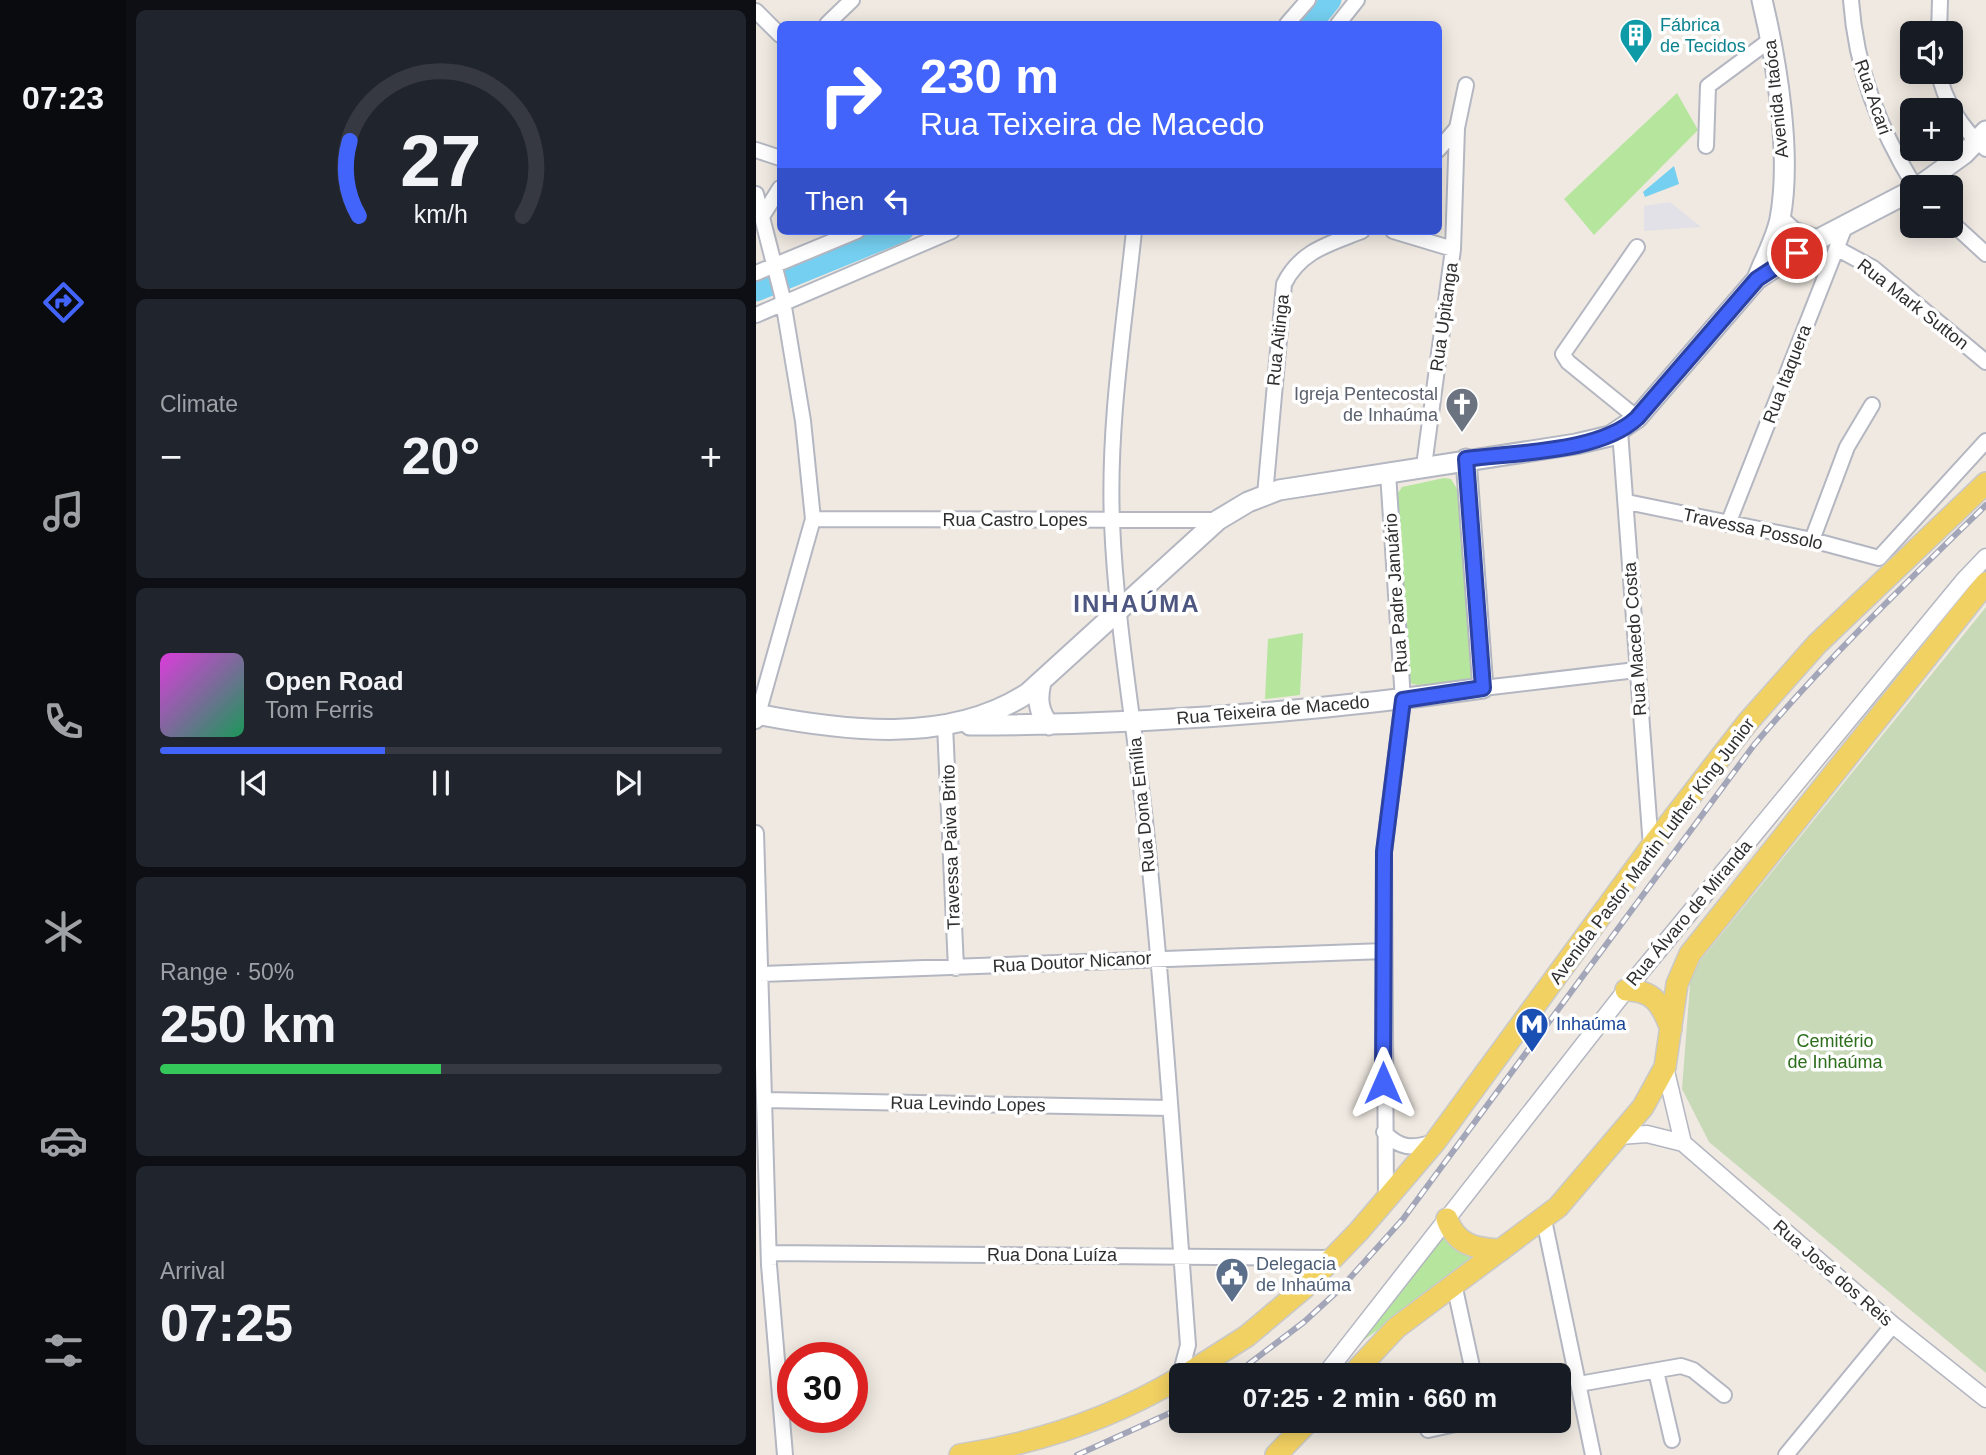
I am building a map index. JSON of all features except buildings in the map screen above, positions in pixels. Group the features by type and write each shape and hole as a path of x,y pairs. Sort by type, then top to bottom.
{"main road":[{"name":"Avenida Itaóca","path":"1757,279 1780,220 1784,148 1762,0"},
{"path":"1934,175 1983,141"},
{"path":"948,725 1000,708 1041,682 1218,520 1265,495 1466,459 1576,444 1620,431 1637,418 1757,279 1817,240 1900,196"},
{"path":"1780,220 1793,232 1817,240"},
{"path":"1466,459 1483,688"},
{"name":"Avenida Pastor Martin Luther King Junior","path":"1204,1363 1247,1336 1334,1258 1386,1201 1435,1142 1651,847 1788,675 1986,483"},
{"path":"1363,1363 1396,1328 1544,1220 1619,1136 1656,1088 1665,1067 1677,984 1690,954 1986,583"},
{"path":"1041,682 1039,706 1041,716 1049,725"},
{"name":"Rua Teixeira de Macedo","path":"756,717 840,726 1049,725 1403,700 1483,688"},
{"path":"1626,990 1639,990 1656,999 1671,1029"},
{"path":"1447,1219 1451,1230 1469,1246 1501,1250"},
{"name":"Avenida Pastor Martin Luther King Junior","path":"960,1455 1025,1443 1087,1423 1169,1383"},
{"path":"1274,1455 1297,1433"},
{"path":"1288,1455 1302,1433"}],"street":[{"path":"1290,21 1308,0"},
{"path":"1340,21 1357,0"},
{"name":"Rua Acari","path":"1852,0 1864,80 1878,120 1908,175"},
{"path":"1939,21 1940,0"},
{"path":"829,21 843,3"},
{"path":"756,11 777,32"},
{"path":"1706,146 1708,86 1770,40"},
{"path":"1942,84 1946,97 1983,141"},
{"name":"Rua Upitanga","path":"1424,466 1453,249 1457,128 1466,85"},
{"path":"1442,145 1457,128"},
{"path":"756,150 777,157"},
{"path":"763,215 777,193"},
{"path":"756,194 782,299 803,421 813,519 756,717"},
{"name":"Rua Itaquera","path":"1728,524 1846,224"},
{"path":"1963,233 1986,254"},
{"path":"756,273 848,235"},
{"path":"756,315 782,299 942,235"},
{"name":"Rua Dona Emília","path":"1134,235 1115,430 1112,520 1170,1108 1188,1346 1184,1363"},
{"name":"Rua Aitinga","path":"1265,495 1284,284 1293,266 1303,256 1353,235"},
{"path":"1406,235 1453,249"},
{"path":"1817,240 1835,256"},
{"path":"1637,247 1563,354 1568,362 1637,418"},
{"name":"Rua Mark Sutton","path":"1835,256 1874,268 1986,362"},
{"path":"1812,540 1847,447 1872,405"},
{"name":"Rua Macedo Costa","path":"1620,431 1651,847"},
{"name":"Travessa Possolo","path":"1627,502 1812,540 1879,558 1986,441"},
{"name":"Rua Padre Januário","path":"1386,1201 1384,951 1387,815 1403,700 1388,473"},
{"name":"Rua Castro Lopes","path":"813,519 1218,520"},
{"name":"Rua Álvaro de Miranda","path":"1334,1363 1626,990 1964,580 1986,558"},
{"name":"Rua Teixeira de Macedo","path":"1483,688 1636,670"},
{"name":"Travessa Paiva Brito","path":"948,725 956,968"},
{"path":"756,833 765,1100 765,1261 785,1455"},
{"name":"Rua Doutor Nicanor","path":"760,974 1384,951"},
{"path":"1665,1067 1683,1143"},
{"name":"Rua Levindo Lopes","path":"765,1100 1170,1108"},
{"path":"1384,1132 1406,1147 1435,1142"},
{"name":"Rua José dos Reis","path":"1619,1136 1647,1134 1683,1143 1894,1325 1986,1399"},
{"path":"1544,1220 1593,1455"},
{"name":"Rua Dona Luíza","path":"765,1261 1181,1256 1334,1258"},
{"path":"1454,1284 1471,1363"},
{"path":"1786,1455 1894,1325"},
{"path":"1579,1384 1686,1367 1724,1395"},
{"path":"1656,1371 1672,1440"},
{"path":"1274,1455 1286,1433"}],"shaded area":[{"path":"1670,202 1701,227 1644,231 1644,206"}],"green space":[{"path":"1677,93 1698,130 1594,235 1564,199"},
{"path":"1444,478 1451,479 1457,489 1475,673 1469,681 1419,685 1412,684 1408,679 1396,496 1402,487"},
{"name":"Cemitério de Inhaúma","path":"1986,607 1986,1373 1709,1142 1682,1089 1691,972"},
{"path":"1303,633 1300,695 1265,699 1268,639"},
{"path":"1444,1233 1479,1257 1354,1347"}],"water":[{"path":"1674,166 1679,184 1645,197 1643,192"}],"waterway":[{"path":"1314,21 1331,0"},
{"path":"756,291 893,235"}],"railway":[{"path":"1250,1363 1304,1322 1340,1289 1403,1219 1754,745 1838,652 1986,505"},
{"path":"1077,1455 1169,1413"}],"place":[{"name":"Fábrica de Tecidos","path":"1636,65"},
{"name":"Igreja Pentecostal de Inhaúma","path":"1462,434"},
{"name":"Inhaúma","path":"1532,1054"},
{"name":"Delegacia de Inhaúma","path":"1232,1304"}],"district":[{"name":"INHAÚMA","path":"1137,604"}],"route":[{"path":"1383,1083 1384,852 1403,700 1483,688 1466,459 1576,444 1611,436 1620,431 1637,418 1757,279 1797,253"}]}
